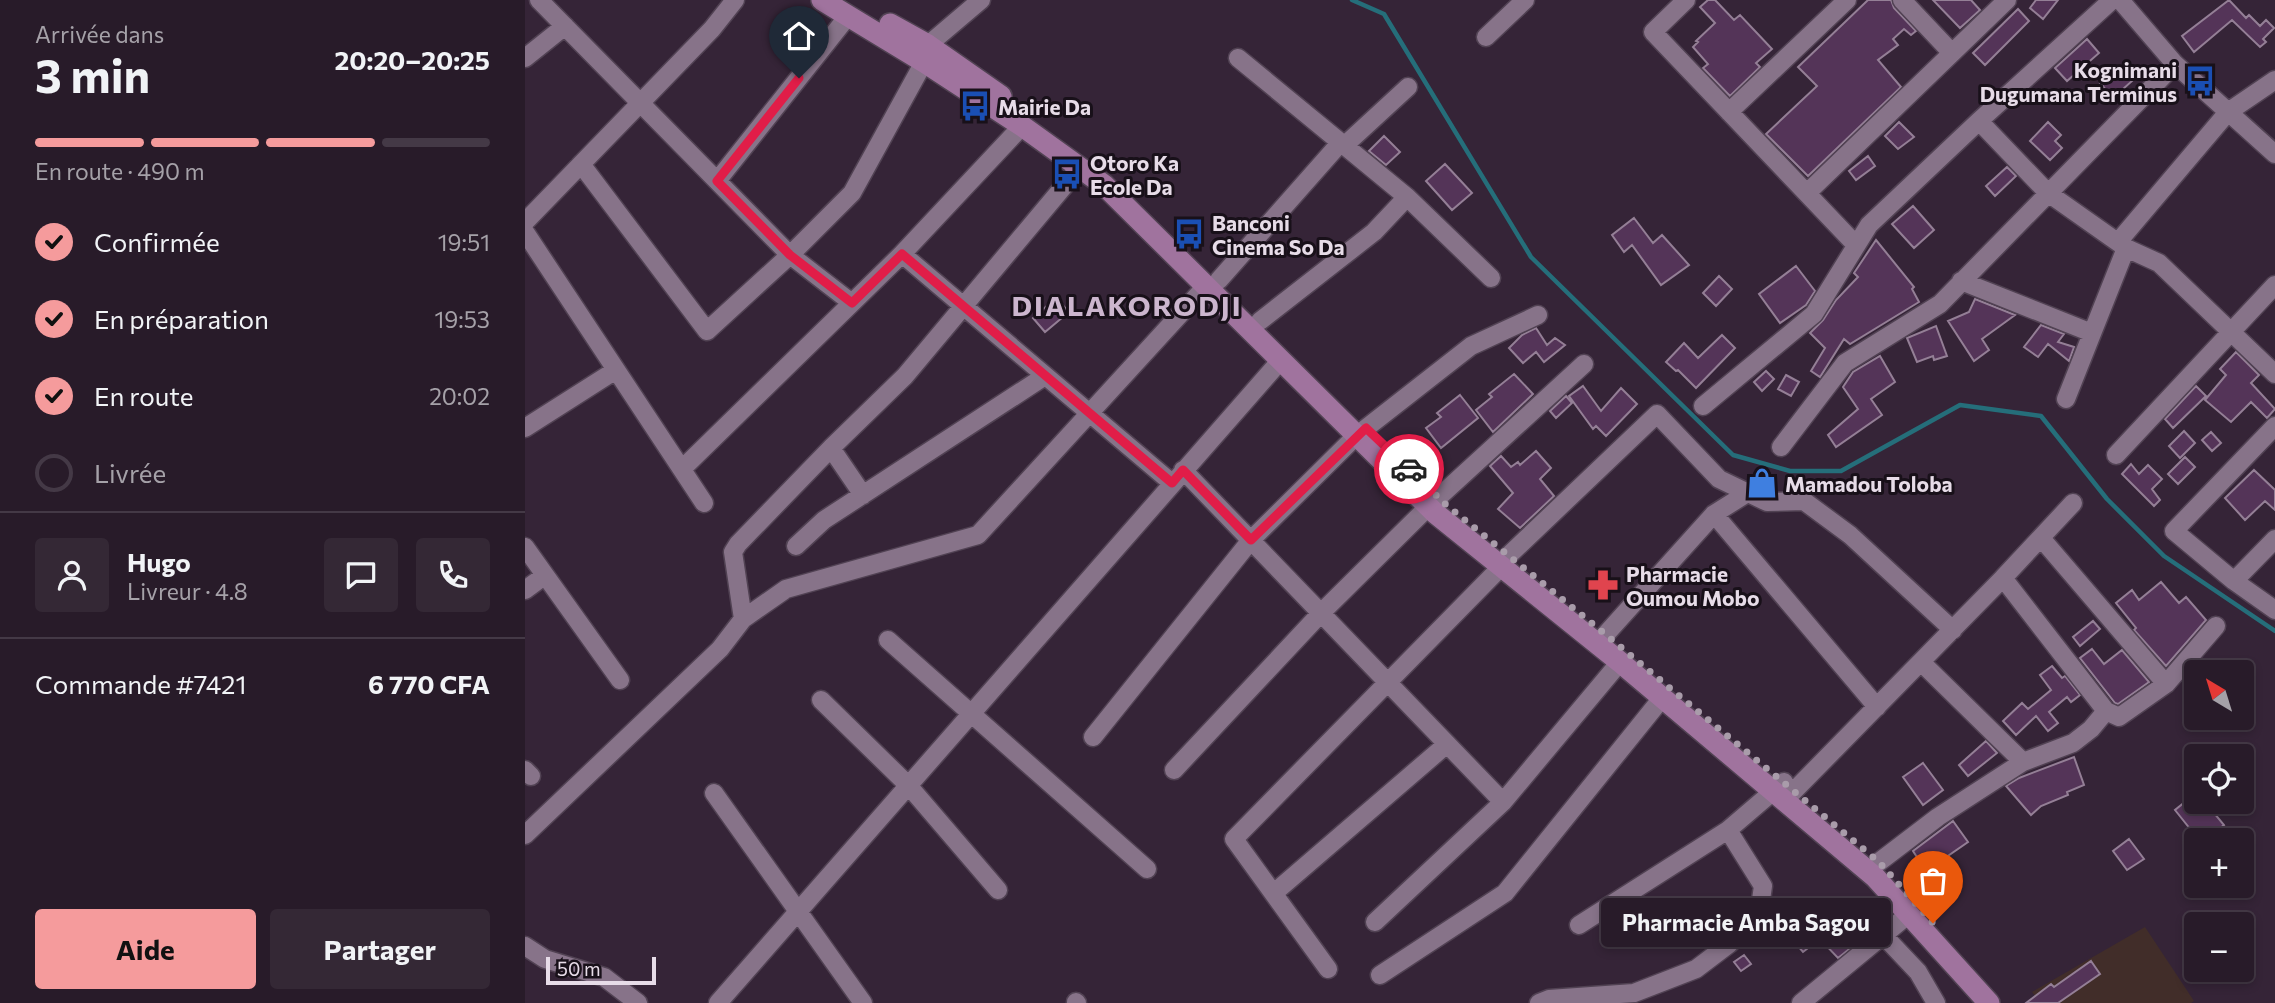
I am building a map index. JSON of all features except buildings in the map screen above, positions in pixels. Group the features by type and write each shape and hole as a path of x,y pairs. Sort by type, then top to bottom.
{"main road":[{"path":"822,0 848,8 926,54 1112,175 1281,360 1434,502 1785,791 1875,877 1989,1003"},
{"path":"926,54 1104,185 1212,283 1260,321 1361,432"},
{"path":"1601,639 1620,662 1662,698 1879,862 2005,1003"}],"street":[{"path":"539,0 790,255 852,303"},
{"path":"525,222 712,29 735,0"},
{"path":"582,164 707,331 790,255 852,193 926,54 981,0"},
{"path":"1486,37 1525,0"},
{"path":"1686,0 1653,32 1856,245"},
{"path":"1729,112 1847,0"},
{"path":"1902,0 1952,53"},
{"path":"1807,193 2007,0"},
{"path":"1703,406 1814,314 1869,225 2112,0"},
{"path":"2120,0 2175,64 2275,154"},
{"path":"717,181 848,8"},
{"path":"525,58 565,26"},
{"path":"1238,58 1407,197 1491,278"},
{"path":"1780,447 1845,363 1940,304 2175,64"},
{"path":"2066,399 2122,245 2228,112 2275,80"},
{"path":"525,835 720,649 743,618 786,589 978,535 1089,413 1343,144 1408,87"},
{"path":"1979,121 2048,193 2122,245 2158,263 2275,374"},
{"path":"682,469 902,254 1022,126"},
{"path":"743,618 733,552 738,544 905,376 1080,167"},
{"path":"1260,321 1374,232 1407,197"},
{"path":"525,232 704,503"},
{"path":"902,254 1089,413 1177,477 1251,540 1503,802"},
{"path":"1961,281 2092,333"},
{"path":"2116,455 2275,285"},
{"path":"1093,737 1251,540 1361,432 1471,346 1538,314"},
{"path":"718,1003 1281,360"},
{"path":"1174,769 1321,613 1434,502 1584,364"},
{"path":"525,406 531,424 616,370"},
{"path":"796,546 824,520 1045,376"},
{"path":"1328,969 1234,839 1389,683 1504,561 1657,414 1719,479 1753,489 1767,502 1804,501 1850,535 1952,630"},
{"path":"2275,426 2174,530 2234,581 2275,610"},
{"path":"831,448 863,495"},
{"path":"1601,639 1714,514 1753,489"},
{"path":"1579,925 1785,791 1877,707 2073,503"},
{"path":"1714,514 1877,707"},
{"path":"2041,538 2166,684"},
{"path":"2234,581 2275,540"},
{"path":"525,547 620,680"},
{"path":"525,590 544,576"},
{"path":"2003,578 2106,712 2114,716 2122,717 2166,684 2216,626"},
{"path":"888,640 1147,869"},
{"path":"1375,922 1503,802 1620,662"},
{"path":"1921,662 2023,762"},
{"path":"1380,975 1505,893 1662,698"},
{"path":"821,700 908,785 998,890"},
{"path":"1879,862 1938,817 2023,762 2073,743 2091,729 2106,712"},
{"path":"1273,893 1447,744"},
{"path":"714,793 863,1003"},
{"path":"1539,1003 1549,999 1637,998 1696,969 1729,944 1759,914 1763,886 1728,830"},
{"path":"1801,1003 1909,914"},
{"path":"1883,935 1917,972 1936,1003"},
{"path":"525,946 545,959 604,977 638,1003"}],"shaded area":[{"path":"2145,927 2194,1001 2191,1003 2041,1003 2032,992"}],"waterway":[{"path":"1352,0 1384,14 1531,257 1733,455 1790,471 1841,471 1960,405 2041,416 2107,499 2164,556 2275,631"}],"way so far":[{"path":"1409,469 1444,503 1879,862 1933,923"}],"place":[{"name":"Kognimani Dugumana Terminus","path":"2200,81"},
{"name":"Mairie Da","path":"975,106"},
{"name":"Otoro Ka Ecole Da","path":"1067,174"},
{"name":"Banconi Cinema So Da","path":"1189,234"},
{"name":"Mamadou Toloba","path":"1762,483"},
{"name":"Pharmacie Oumou Mobo","path":"1603,585"},
{"name":"Pharmacie Amba Sagou","path":"1933,923"}],"district":[{"name":"DIALAKORODJI","path":"1127,305"}],"route":[{"path":"799,78 717,181 790,255 852,303 902,254 1172,483 1183,470 1251,540 1366,428 1409,469"}]}
